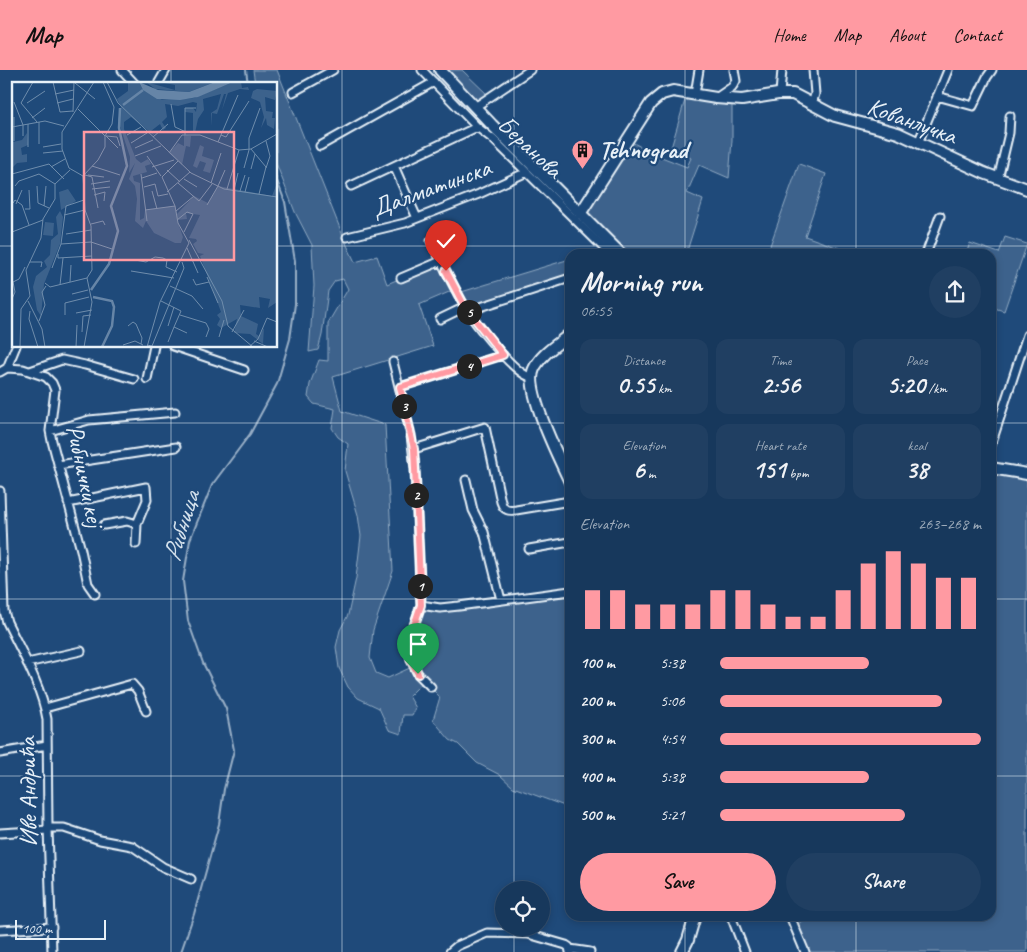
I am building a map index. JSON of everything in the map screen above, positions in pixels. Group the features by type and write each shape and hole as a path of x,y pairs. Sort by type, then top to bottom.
{"street":[{"path":"122,70 133,82"},
{"path":"159,82 166,70"},
{"path":"293,92 334,70"},
{"name":"Беранова","path":"422,70 476,126 488,129 616,249"},
{"name":"Беранова","path":"440,70 475,107 488,129 527,172 605,249"},
{"path":"475,107 530,70"},
{"path":"694,94 699,70"},
{"path":"716,98 732,87 736,81 734,70"},
{"path":"780,94 782,70"},
{"path":"812,104 815,94 813,70"},
{"path":"918,143 948,70"},
{"path":"937,96 973,106 992,70"},
{"path":"320,146 434,82"},
{"name":"Кованлучка","path":"580,214 651,103 662,94 678,90 716,98 742,100 780,94 793,94 836,116 898,133 998,179 1027,190"},
{"path":"998,179 1009,133 1010,116"},
{"path":"351,186 476,126"},
{"path":"394,166 417,218"},
{"name":"Далматинска","path":"347,237 392,227 417,218 479,194 527,172"},
{"path":"928,249 940,216"},
{"path":"431,241 467,309 503,355 523,374 532,377"},
{"path":"401,278 441,261"},
{"path":"440,319 565,280"},
{"path":"996,430 1027,335"},
{"path":"565,338 543,356 533,369 532,377 533,389 545,426 565,471"},
{"path":"0,372 7,368 15,348"},
{"path":"147,380 154,348"},
{"path":"179,348 244,370"},
{"path":"400,387 503,355"},
{"path":"30,371 62,360 134,379"},
{"path":"393,362 414,449 421,605 410,637 410,652 411,660 418,674 430,687"},
{"name":"Рибнички кеј","path":"7,368 23,368 46,377 52,382 55,390 50,431 82,550 88,584 95,594"},
{"path":"50,431 90,420 175,412"},
{"path":"414,449 485,427 501,502 504,508 516,510 565,502"},
{"path":"58,465 176,447"},
{"path":"996,469 1027,474"},
{"path":"466,480 473,510 484,532 501,600"},
{"path":"68,503 146,487 147,500 137,524 136,544"},
{"name":"Иве Андрића","path":"0,490 2,611 27,663 45,708 52,952"},
{"path":"104,525 127,522 137,524"},
{"path":"529,549 565,543"},
{"path":"421,605 440,608 565,592"},
{"path":"27,663 81,651"},
{"path":"45,708 132,684 138,691 146,711"},
{"path":"0,753 47,745"},
{"path":"0,833 64,828 100,840 132,846 162,867 191,879"},
{"path":"682,952 694,921"},
{"path":"733,921 745,952"},
{"path":"792,921 804,950"},
{"path":"0,930 52,927"},
{"path":"450,952 457,946 487,933 528,934 566,945 570,951 590,952"}],"shaded area":[{"path":"253,70 277,70 355,262 377,256 387,284 441,261 456,289 419,305 433,346 333,377 342,411 385,425 393,571 373,630 370,658 376,673 388,678 414,666 410,652 421,605 432,607 565,592 565,806 513,787 500,775 477,763 458,744 450,740 433,720 440,697 424,681 409,696 416,708 412,715 403,715 401,734 389,730 379,708 358,698 348,687 339,668 336,647 340,630 348,615 356,578 361,536 358,515 345,471 348,444 338,437 332,428 335,409 314,404 308,397 310,384 319,360 328,361 328,323 348,289 343,279 335,281 328,291 318,350 309,352 314,286 312,245 295,212 278,168 278,82 255,82"},
{"path":"440,70 462,70 490,97 475,107"},
{"path":"687,93 732,99 732,140 729,178 699,165 687,193 703,200 688,249 616,249 580,214 628,140 641,147 641,149 687,167 691,158 671,148"},
{"path":"799,164 826,174 805,236 842,249 769,249"},
{"path":"1005,237 1027,244 1004,311 996,309 996,252 999,253"},
{"path":"970,243 987,249 968,249"},
{"path":"565,261 565,280 468,311 458,293"},
{"path":"996,469 1027,474 1027,952 805,952 794,926 803,921 996,921"}],"waterway":[{"name":"Рибница","path":"246,70 248,82"},
{"name":"Рибница","path":"181,952 194,914 219,824 224,789 234,750 226,709 203,663 188,621 183,581 190,540 212,485 250,434 277,384 290,339 295,304 295,261 285,202 278,183"}],"place":[{"name":"Tehnograd","path":"583,169"}],"route":[{"path":"418,674 411,660 409,645 421,605 414,449 400,387 503,355 465,307 446,271"}]}
